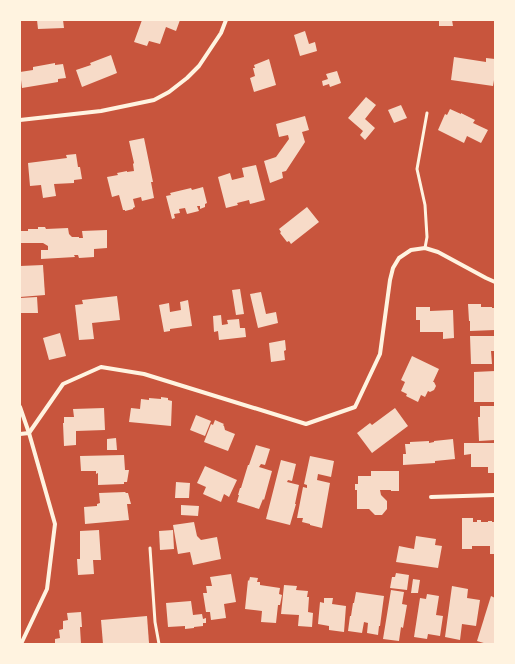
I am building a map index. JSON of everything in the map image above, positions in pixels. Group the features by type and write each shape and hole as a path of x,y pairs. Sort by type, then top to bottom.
{"street":[{"path":"20,120 101,111 154,100 169,92 187,78 199,66 221,33 226,20"},
{"path":"30,433 63,384 101,367 144,374 306,424 355,406 380,354 390,280 393,268 399,258 411,250 425,248 438,252 495,282"},
{"path":"20,407 30,433 54,524 47,590 21,644"},
{"path":"20,434 30,433"},
{"path":"431,497 495,495"}],"lane":[{"path":"425,248 427,236 425,205 417,169 427,114"},
{"path":"150,548 158,644"}],"building":[{"path":"37,20 63,20 64,28 38,29"},
{"path":"142,20 180,20 176,31 166,27 160,44 149,41 147,46 134,42"},
{"path":"439,20 452,20 453,26 439,26"},
{"path":"305,31 309,44 315,42 317,51 300,56 294,35"},
{"path":"111,55 117,73 82,87 76,70 91,65 90,63"},
{"path":"454,57 486,62 486,58 495,59 493,86 451,80"},
{"path":"269,59 276,85 254,92 250,78 255,76 253,68 255,68 254,65"},
{"path":"55,63 55,65 63,64 66,78 58,79 58,82 22,88 20,72 33,70 33,67"},
{"path":"337,71 341,83 330,87 329,84 323,86 322,81 328,79 326,74"},
{"path":"366,97 376,105 365,119 375,128 365,140 360,135 363,131 348,118"},
{"path":"401,105 407,118 394,123 388,110"},
{"path":"450,109 475,120 473,123 488,130 481,143 467,136 464,143 438,130 445,114 447,115"},
{"path":"305,116 309,130 302,132 305,142 286,171 282,172 283,178 270,183 264,161 276,157 289,139 288,135 279,137 276,124"},
{"path":"144,138 153,182 151,182 154,198 142,201 141,197 133,199 135,207 125,211 123,210 119,195 112,197 107,177 118,175 117,173 134,171 134,163 129,141"},
{"path":"76,154 82,179 74,180 74,183 54,184 56,196 43,198 41,185 30,186 28,163 67,158 66,155"},
{"path":"256,165 265,200 250,204 249,200 226,208 218,177 230,173 232,180 244,177 242,168"},
{"path":"203,187 207,203 205,204 205,207 200,209 200,206 197,206 199,211 187,214 185,208 179,209 180,213 174,214 175,218 172,219 166,196 171,195 170,193"},
{"path":"307,207 319,222 291,244 289,241 287,242 280,233 281,232 279,229"},
{"path":"38,227 45,227 46,229 68,228 69,234 72,237 79,238 83,238 82,231 107,230 107,248 94,249 94,257 79,258 78,255 74,255 75,257 41,259 41,250 48,250 48,246 43,243 20,243 20,231 38,229"},
{"path":"43,265 45,295 20,297 20,266"},
{"path":"240,289 244,314 236,315 232,290"},
{"path":"261,292 266,314 276,312 278,323 258,328 250,294"},
{"path":"117,296 120,320 92,323 94,339 79,340 75,305 83,304 82,300"},
{"path":"37,297 38,313 20,313 20,298"},
{"path":"188,300 192,326 170,329 170,331 164,332 159,305 169,303 170,312 181,310 180,302"},
{"path":"468,304 481,304 481,307 495,308 495,330 470,331"},
{"path":"416,307 430,307 430,311 453,310 454,338 443,339 443,332 420,332 420,320 416,320"},
{"path":"221,315 222,325 228,324 227,320 239,319 240,328 245,328 246,337 219,340 218,331 214,332 213,316"},
{"path":"60,333 66,356 49,360 43,338"},
{"path":"470,336 495,336 495,351 491,351 492,364 471,364"},
{"path":"285,340 285,360 271,362 269,343"},
{"path":"412,356 439,369 433,382 436,386 434,390 430,392 428,391 425,397 421,395 418,402 406,396 407,394 401,391 405,382 401,380"},
{"path":"495,371 495,402 474,402 474,372"},
{"path":"161,397 168,398 168,400 172,401 171,426 129,422 131,408 140,409 141,399 161,399"},
{"path":"480,406 495,406 495,440 479,441 478,417 480,417"},
{"path":"104,408 105,430 76,431 76,445 64,446 64,417 74,417 73,409"},
{"path":"395,408 408,426 372,453 357,433 370,423 372,425"},
{"path":"196,415 211,421 205,436 190,430"},
{"path":"215,420 224,424 225,430 235,434 228,451 204,442 211,424 213,425"},
{"path":"116,438 117,450 107,450 107,439"},
{"path":"453,439 455,459 435,461 435,463 403,465 403,454 406,454 405,444 410,444 410,442 429,441 429,443"},
{"path":"464,443 495,443 495,473 488,473 488,467 471,467 471,454 464,455"},
{"path":"256,445 270,449 265,465 261,464 259,467 272,471 264,500 263,499 259,509 237,502 240,488"},
{"path":"124,455 125,470 129,470 127,482 124,482 124,484 98,485 98,473 96,474 96,471 81,471 80,456"},
{"path":"310,456 334,461 331,477 318,474 317,480 330,483 322,528 302,522 303,518 297,518 303,487 307,488 307,485 304,484"},
{"path":"281,460 296,464 292,481 288,480 287,482 299,485 296,504 290,525 266,519"},
{"path":"205,466 237,480 229,497 224,494 221,502 203,494 206,487 197,483"},
{"path":"371,471 399,471 399,491 380,490 381,495 387,501 387,509 382,515 375,515 369,509 357,509 357,490 355,490 355,484 358,484 358,476 371,476"},
{"path":"176,482 190,483 189,498 175,498"},
{"path":"99,493 128,493 131,504 127,504 129,520 85,524 84,507 97,506 97,504 100,503"},
{"path":"181,505 199,506 198,516 181,515"},
{"path":"462,518 473,518 473,522 481,520 481,522 495,522 495,554 490,554 490,546 472,546 472,549 462,549"},
{"path":"194,522 197,536 201,540 217,537 221,559 193,565 190,552 178,554 173,525"},
{"path":"99,530 101,560 93,560 94,574 78,575 77,559 80,559 80,531"},
{"path":"173,530 174,549 160,550 159,531"},
{"path":"416,536 436,539 435,545 442,546 438,568 396,562 399,546 414,549"},
{"path":"396,573 409,575 407,590 390,588 392,577 395,577"},
{"path":"231,574 236,602 224,604 226,618 211,620 210,612 206,612 203,593 207,593 206,586 212,586 210,577"},
{"path":"250,577 258,578 257,582 260,582 260,585 280,588 279,594 282,595 280,605 278,605 276,623 261,622 262,611 245,609 248,580 249,581"},
{"path":"413,579 420,580 418,593 411,593"},
{"path":"284,585 297,586 296,590 308,591 308,612 313,613 312,627 298,626 299,615 281,614"},
{"path":"452,586 468,589 467,598 480,600 476,626 462,624 460,640 445,637"},
{"path":"391,590 404,592 402,604 407,605 399,641 383,639"},
{"path":"356,592 384,596 378,635 367,633 368,623 364,622 362,633 348,631"},
{"path":"427,594 439,596 436,615 443,616 440,636 428,634 427,639 414,637 420,598 426,599"},
{"path":"491,596 495,598 495,644 487,644 477,641"},
{"path":"324,598 333,598 332,604 346,606 344,632 329,630 329,626 318,624 320,602 324,603"},
{"path":"191,601 193,615 202,614 203,619 206,618 206,623 203,623 203,626 185,629 185,626 168,627 166,603"},
{"path":"81,612 81,644 55,644 55,639 60,638 59,630 63,629 63,621 68,620 67,613"},
{"path":"147,616 149,643 103,644 101,620"}]}
